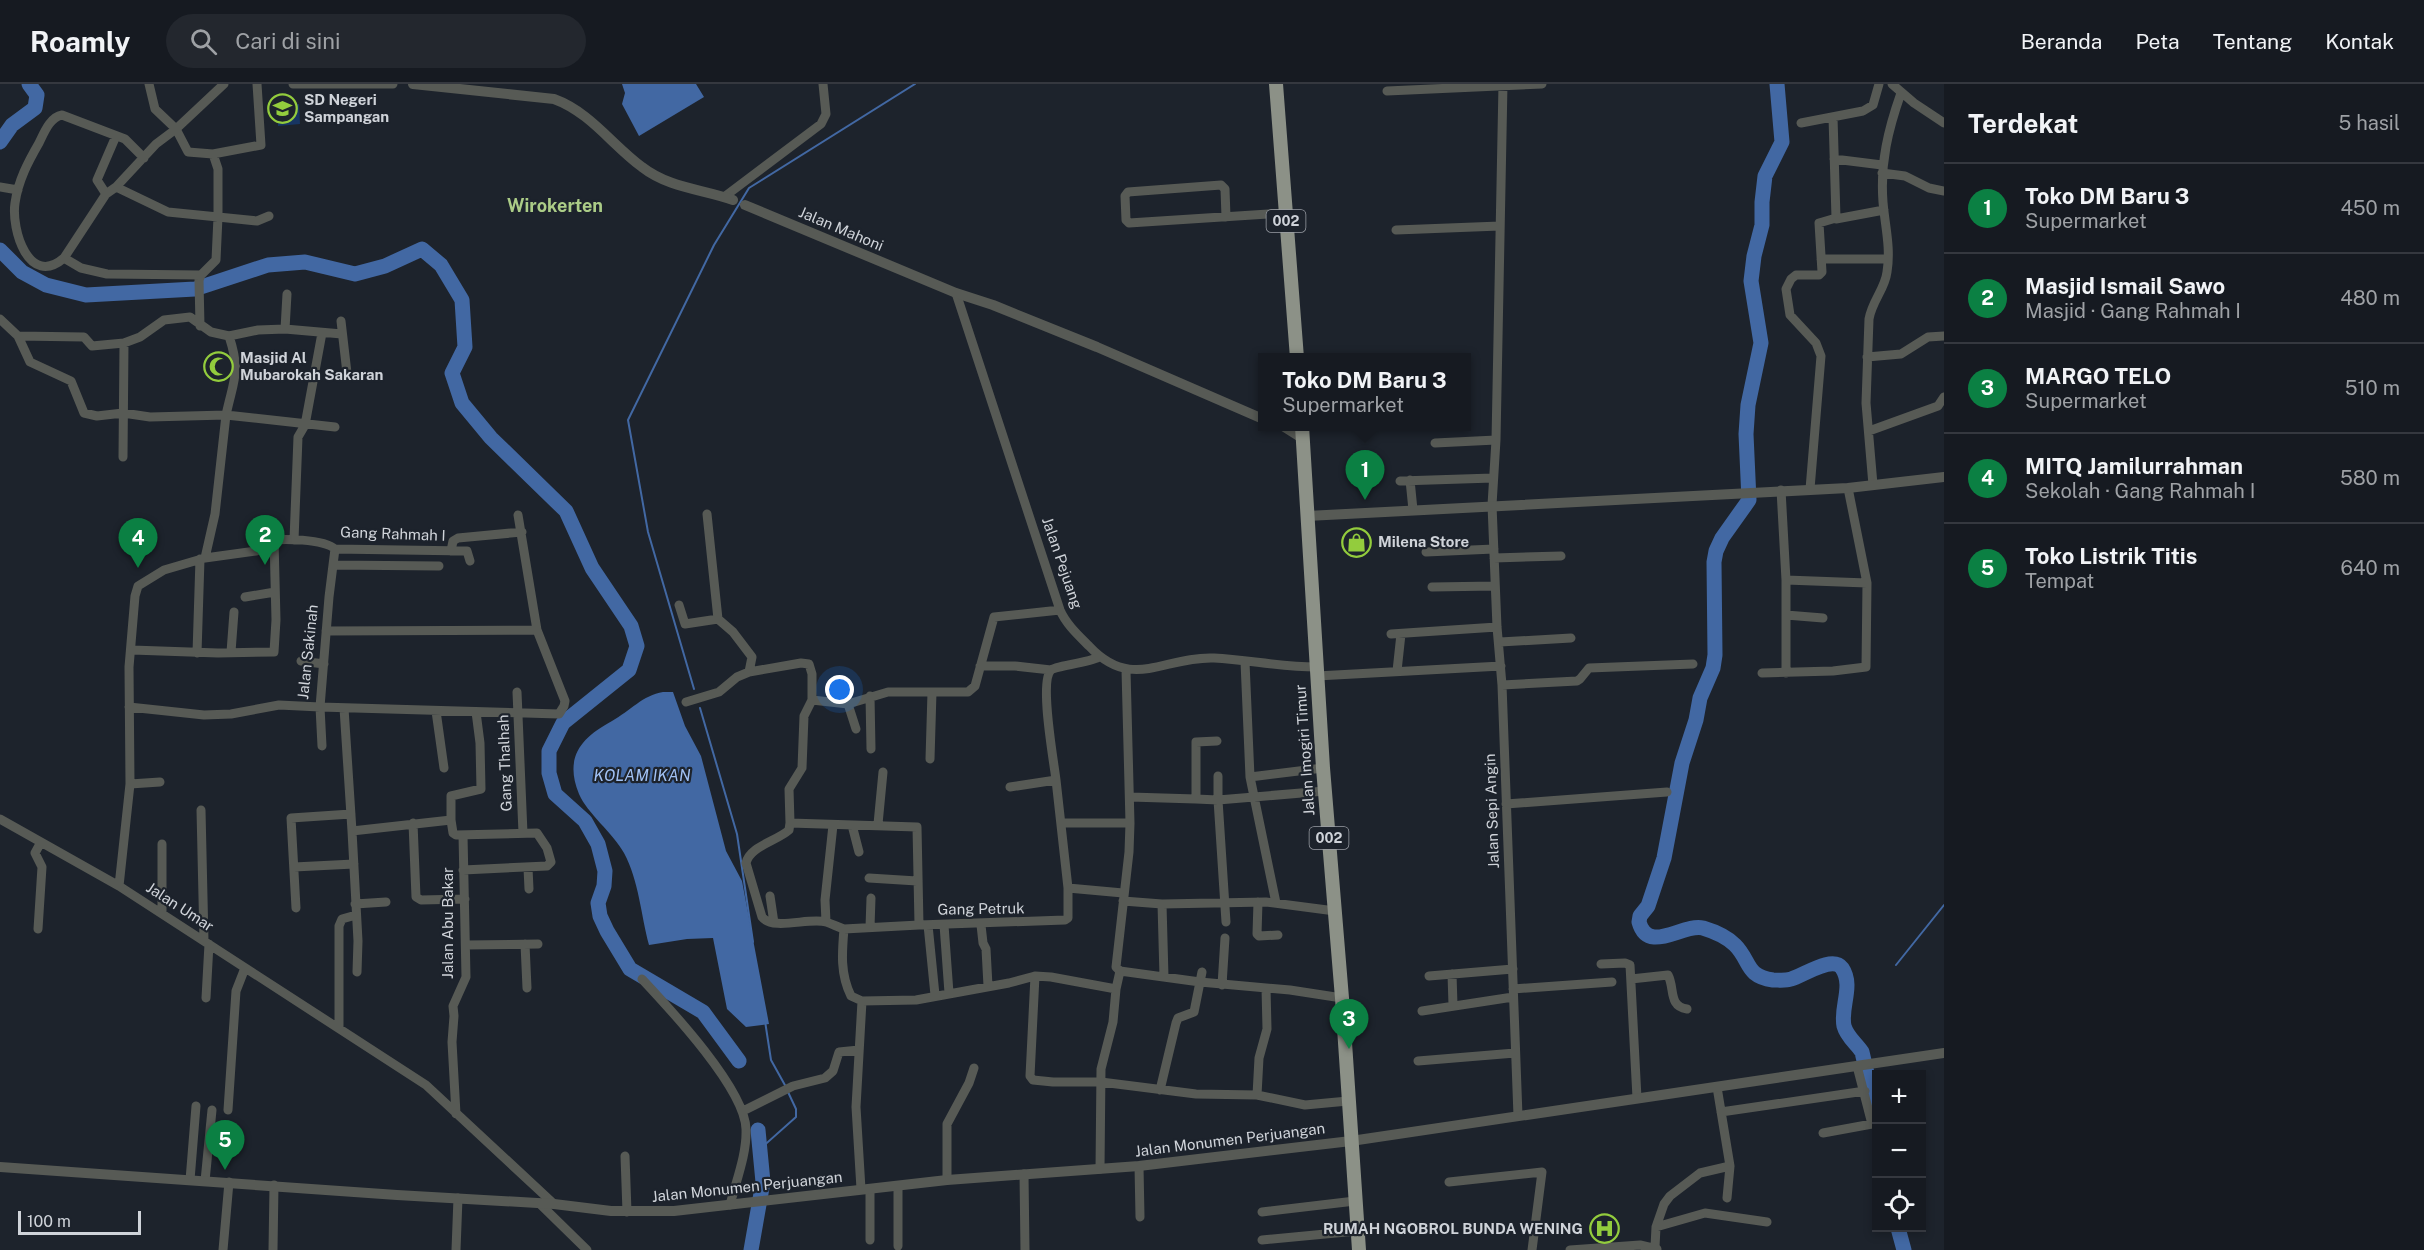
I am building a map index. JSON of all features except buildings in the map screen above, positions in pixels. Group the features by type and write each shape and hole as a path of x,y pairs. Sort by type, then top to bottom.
{"main road":[{"name":"002","path":"1276,84 1297,353"},
{"name":"Jalan Imogiri Timur","path":"1302,432 1316,671 1359,1250"}],"street":[{"path":"149,84 155,109 176,129 188,153 213,154 261,145 257,84"},
{"path":"144,158 125,139 82,121 62,115 56,116 47,127 31,156 18,190 15,208 16,221 20,240 28,258 34,264 47,267 64,258 106,194 116,187 144,158 156,144 176,129 224,84"},
{"path":"293,84 393,84"},
{"name":"Jalan Mahoni","path":"413,84 480,88 554,99 568,104 642,168 657,177 676,185 745,205 956,293 993,305 1086,343 1258,416"},
{"path":"728,199 820,124 826,114 823,84"},
{"path":"1387,91 1542,84"},
{"path":"1801,123 1856,113 1869,108 1873,105 1879,84"},
{"path":"1892,84 1901,93 1944,123"},
{"name":"Jalan Sepi Angin","path":"1503,85 1496,440 1492,505 1502,685 1518,1116"},
{"path":"1873,485 1866,403 1867,357 1871,307 1885,281 1888,259 1889,245 1882,169 1893,117 1901,93"},
{"path":"1833,117 1836,219"},
{"path":"106,194 97,180 116,136"},
{"path":"200,326 198,285 201,274 216,260 218,168 213,154"},
{"path":"1834,159 1882,169 1905,176 1929,188 1944,191"},
{"path":"1227,217 1225,189 1221,185 1128,192 1125,196 1126,220 1129,223 1227,217 1286,213"},
{"path":"0,187 18,190"},
{"path":"116,187 168,212 257,221 269,216"},
{"path":"1810,489 1821,356 1816,342 1790,315 1786,289 1796,275 1821,273 1819,223 1884,210"},
{"path":"1396,230 1500,226"},
{"path":"64,258 81,268 106,274 201,274"},
{"path":"1821,260 1888,259"},
{"name":"Jalan Pejuang","path":"956,293 1060,610 1072,629 1099,657 1126,670"},
{"path":"285,328 287,294"},
{"path":"18,336 84,337 92,346 124,343 140,337 164,320 190,317 211,332 229,336 258,330 285,328 342,334"},
{"path":"0,319 18,336 30,362 71,381 83,412 97,416 123,413 150,417 226,414 335,427"},
{"path":"341,321 347,373"},
{"path":"294,540 298,437 305,425 322,333"},
{"path":"197,652 202,559 215,514 226,414 237,373 237,363 229,336"},
{"path":"1867,357 1900,354 1928,337 1944,336"},
{"path":"123,457 124,343"},
{"path":"1869,431 1938,406 1944,397"},
{"path":"1435,443 1496,440"},
{"path":"1307,516 1848,488 1944,477"},
{"path":"1413,510 1405,481 1493,478"},
{"path":"1762,674 1866,667 1867,583 1848,488"},
{"path":"1781,490 1786,580 1786,673"},
{"path":"707,514 718,619 748,650 752,657 749,672"},
{"path":"322,746 320,707 559,714 565,701 537,630 518,515"},
{"path":"451,551 450,545 458,538 522,532"},
{"path":"119,886 130,784 129,668 132,650 274,652 274,540"},
{"name":"Gang Rahmah I","path":"132,650 135,596 138,586 164,570 202,559 256,551 261,549 266,541 294,540 331,545 335,549 467,551 470,561"},
{"name":"Jalan Sakinah","path":"129,707 204,715 231,714 279,705 320,707 335,549"},
{"path":"1426,552 1561,556"},
{"path":"333,565 439,566"},
{"path":"1786,580 1867,583"},
{"path":"1432,587 1495,586"},
{"path":"245,597 275,592"},
{"path":"679,605 685,624 718,619"},
{"path":"812,700 848,704 888,692 972,690 994,616 1060,610"},
{"path":"231,652 234,612"},
{"path":"1786,615 1823,618"},
{"path":"1397,671 1396,634 1497,627"},
{"path":"326,631 537,630"},
{"path":"1500,642 1571,638"},
{"path":"980,666 1015,666 1051,670 1084,664 1099,657"},
{"path":"1342,998 1120,971 1115,965 1129,852 1130,797 1126,670 1161,667 1203,658 1316,671 1397,671 1501,666"},
{"path":"301,661 324,663"},
{"path":"1245,662 1250,777 1276,903"},
{"path":"686,702 719,692 737,677 749,672 801,663 809,664 812,674 812,700 804,716 802,768 789,789 789,830 783,836 752,851 746,863 762,917 774,923 826,922 844,929 924,925 935,995"},
{"path":"1502,685 1577,681 1589,668 1693,664"},
{"name":"Gang Petruk","path":"790,823 917,827 917,881 924,925 981,925 1067,920 1069,914 1068,888 1046,698 1047,678 1051,670"},
{"name":"Gang Thalhah","path":"517,692 523,833"},
{"path":"930,759 932,692"},
{"path":"870,696 871,749"},
{"path":"848,704 856,729"},
{"path":"344,708 354,864 357,972"},
{"path":"436,711 444,768"},
{"path":"463,870 528,868 547,866 551,862 547,848 538,833 463,835 453,833 451,796 455,793 481,789 480,743 476,712"},
{"path":"1196,799 1196,742 1217,741"},
{"path":"1250,777 1323,768"},
{"path":"878,824 883,772"},
{"path":"1218,776 1226,922"},
{"path":"1010,787 1056,780"},
{"path":"130,784 160,782"},
{"path":"1130,797 1218,800 1325,791"},
{"path":"1506,804 1628,797 1667,792"},
{"path":"201,810 207,942 206,998"},
{"path":"296,908 291,818 351,814"},
{"name":"Jalan Umar","path":"0,819 39,845 119,886 426,1085 554,1204"},
{"path":"352,831 451,820"},
{"path":"413,823 416,897 421,900 465,899"},
{"path":"1061,823 1130,823"},
{"path":"826,922 825,900 833,825"},
{"path":"852,825 859,852"},
{"name":"Jalan Abu Bakar","path":"456,1114 452,1041 453,1006 466,977 463,835"},
{"path":"162,844 162,913"},
{"path":"38,929 42,867 39,845"},
{"path":"294,867 354,864"},
{"path":"528,868 530,889"},
{"path":"869,878 917,881"},
{"path":"1068,888 1162,904 1258,902 1335,910"},
{"path":"770,896 774,923"},
{"path":"870,927 871,898"},
{"path":"355,904 386,902"},
{"path":"1258,902 1257,934 1259,936 1278,935"},
{"path":"1162,904 1164,977"},
{"path":"339,1028 339,926 342,919 356,915"},
{"path":"944,925 949,993"},
{"path":"981,925 986,949 988,986"},
{"path":"844,929 845,985 850,996 862,1001 916,1000 1035,976 1116,989"},
{"path":"1222,985 1225,938"},
{"path":"525,944 527,988"},
{"path":"466,945 538,944"},
{"path":"1601,964 1628,963 1631,979 1637,1098"},
{"path":"228,1110 236,991 245,968"},
{"path":"1429,976 1513,969"},
{"path":"1100,1169 1101,1069 1113,1022 1120,971"},
{"path":"1160,1090 1176,1023 1178,1018 1194,1012 1202,972"},
{"path":"1452,974 1453,1005"},
{"path":"1631,979 1668,975 1674,1001 1679,1007 1687,1009"},
{"path":"1035,976 1031,1078 1053,1082 1101,1082 1196,1094 1257,1095 1305,1104 1348,1101"},
{"path":"642,979 716,1067 742,1111 746,1130 745,1141 730,1205"},
{"path":"1422,1011 1513,993 1612,982"},
{"path":"1257,1095 1259,1058 1267,1029 1266,988"},
{"path":"862,1001 856,1107 870,1240"},
{"path":"742,1111 793,1086 825,1078 833,1071 836,1055 839,1052 859,1050"},
{"path":"1418,1060 1515,1053"},
{"name":"Jalan Monumen Perjuangan","path":"0,1167 554,1204 627,1212 674,1211 947,1180 1139,1166 1351,1141 1944,1053"},
{"path":"1823,1133 1872,1124 1857,1067"},
{"path":"947,1180 947,1124 969,1083 974,1068"},
{"path":"1717,1087 1730,1166 1727,1198"},
{"path":"1721,1112 1864,1089"},
{"path":"190,1180 196,1106"},
{"path":"205,1181 212,1110"},
{"path":"625,1156 627,1212"},
{"path":"1139,1166 1140,1217"},
{"path":"1570,1250 1610,1249 1640,1245 1657,1249 1656,1227 1664,1204 1670,1196 1700,1173 1730,1166"},
{"path":"1449,1182 1542,1172 1532,1250"},
{"path":"1024,1174 1025,1250"},
{"path":"223,1250 229,1182"},
{"path":"273,1250 274,1185"},
{"path":"898,1186 898,1246"},
{"path":"456,1250 458,1198"},
{"path":"1262,1212 1355,1201"},
{"path":"539,1203 587,1250"},
{"path":"1656,1227 1705,1213 1767,1222"},
{"path":"1262,1239 1357,1231"}],"shaded area":[{"path":"299,104 300,124 278,126 277,105"}],"water":[{"path":"622,84 696,84 704,97 639,136 622,104 625,93"},
{"name":"KOLAM IKAN","path":"663,692 673,692 685,726 701,756 726,851 742,881 769,1024 746,1027 727,1009 713,938 687,939 649,945 636,887 624,853 579,794 573,769 578,750 584,742 592,734 643,700"}],"waterway":[{"path":"0,142 12,125 35,108 37,95 29,84"},
{"path":"694,689 648,532 628,420 714,245 749,188 915,84"},
{"path":"1777,84 1782,142 1765,176 1762,225 1754,256 1751,281 1761,343 1748,405 1746,434 1749,500 1722,538 1716,551 1713,668 1700,698 1696,720 1682,763 1664,858 1648,906 1640,916 1639,922 1644,932 1650,936 1667,936 1695,928 1703,928 1715,933 1735,945 1753,971 1764,978 1789,980 1817,967 1832,964 1842,968 1847,982 1844,1026 1849,1037 1862,1052 1872,1095"},
{"path":"0,250 22,272 46,285 86,295 195,289 268,265 305,262 355,274 385,266 422,249 441,265 462,300 465,347 452,373 462,403 491,438 566,511 592,568 631,626 637,646 629,670 563,723 549,751 549,773 555,794 585,821 598,844 605,871 604,886 598,903 600,916 630,969 703,1012 739,1061"},
{"path":"700,708 737,834 753,942"},
{"path":"1896,965 1944,905"},
{"path":"765,1021 771,1060 786,1087"},
{"path":"760,1149 796,1117 796,1109 788,1092"},
{"path":"751,1250 763,1182 758,1130"},
{"path":"1899,1232 1904,1250"}],"place":[{"name":"SD Negeri Sampangan","path":"283,109"},
{"name":"Masjid Al Mubarokah Sakaran","path":"219,367"},
{"name":"Toko DM Baru 3","path":"1365,500"},
{"name":"Milena Store","path":"1357,542"},
{"name":"Masjid Ismail Sawo","path":"265,565"},
{"name":"MITQ Jamilurrahman","path":"138,568"},
{"name":"MARGO TELO","path":"1349,1049"},
{"name":"Toko Listrik Titis","path":"225,1170"},
{"name":"RUMAH NGOBROL BUNDA WENING","path":"1604,1229"}],"district":[{"name":"Wirokerten","path":"555,206"}]}
